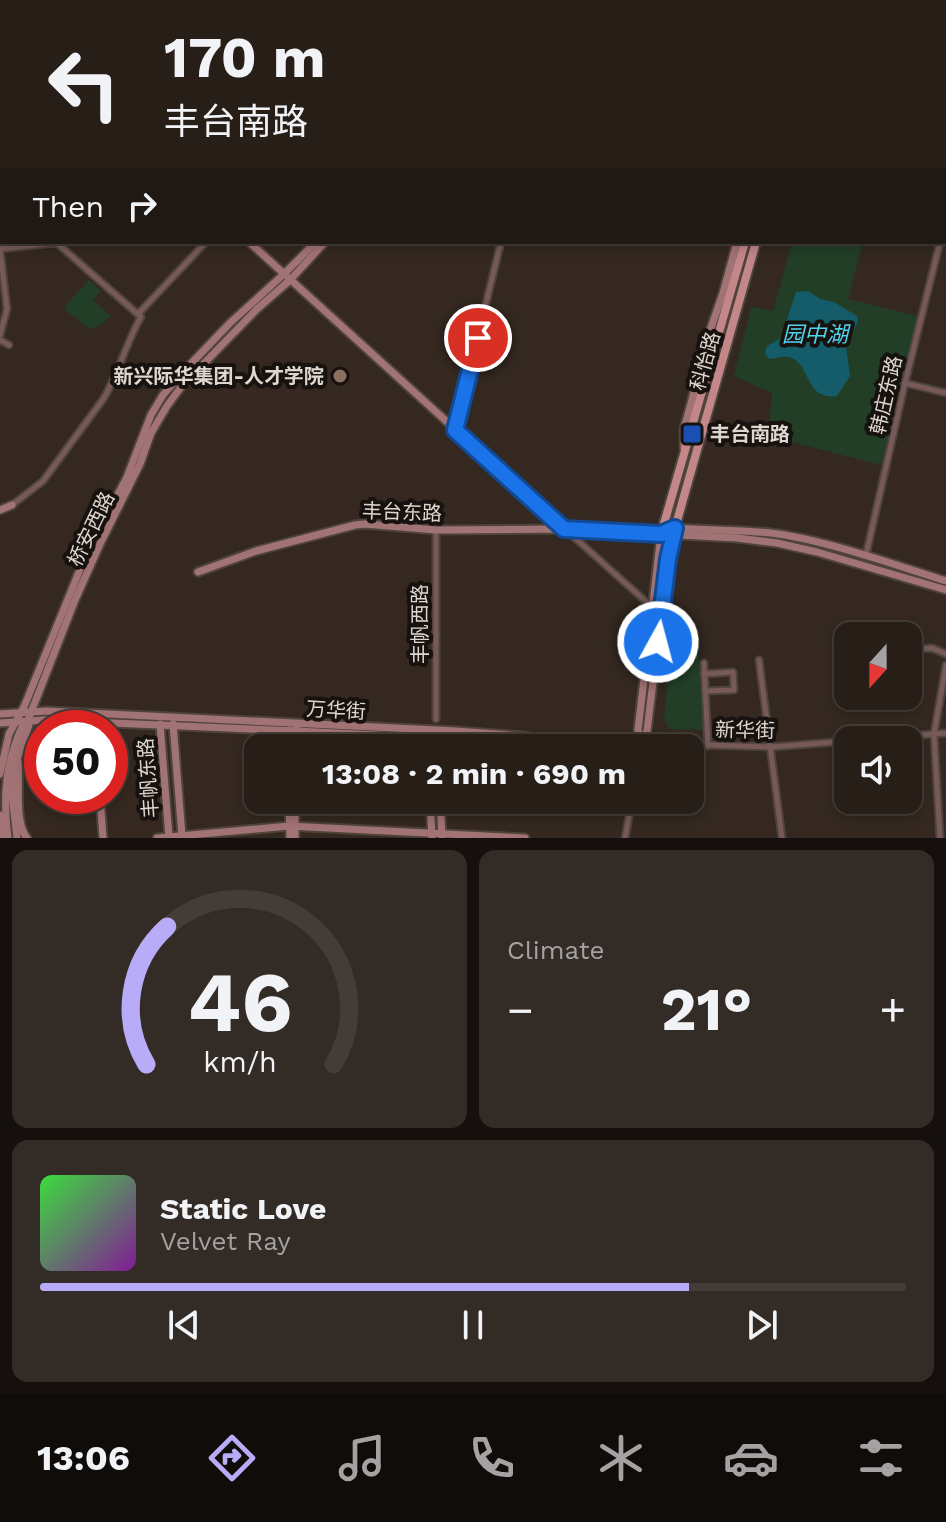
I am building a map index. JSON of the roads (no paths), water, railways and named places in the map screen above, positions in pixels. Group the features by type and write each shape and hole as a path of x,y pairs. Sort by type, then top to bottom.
{"main road":[{"path":"251,244 564,529 661,534 734,530 779,534 817,542 946,581"},
{"path":"287,277 314,244"},
{"path":"287,277 323,244"},
{"path":"684,452 684,429 703,351 736,244"},
{"name":"科怡路","path":"661,534 744,244"},
{"name":"科怡路","path":"674,532 755,244"},
{"name":"桥安西路","path":"0,774 9,734 92,540 127,477 151,415 163,395 230,323 287,277"},
{"name":"桥安西路","path":"31,710 75,600 157,422 181,387 287,277"},
{"path":"0,510 12,505"},
{"name":"丰台东路","path":"198,572 256,551 355,525 436,530 564,529"},
{"path":"674,532 777,543 840,558 946,590"},
{"path":"646,734 674,532"},
{"path":"638,734 661,534"},
{"name":"万华街","path":"0,714 24,714"},
{"name":"万华街","path":"0,723 24,718"},
{"name":"万华街","path":"128,718 394,734"},
{"name":"万华街","path":"128,723 160,721"},
{"name":"丰帆东路","path":"160,721 169,837"},
{"name":"桥安西路","path":"6,837 7,772 24,722"},
{"name":"丰帆东路","path":"173,722 182,836"},
{"path":"293,734 294,727"},
{"path":"294,727 295,734"},
{"path":"0,751 9,734"},
{"path":"17,838 12,795 14,768 24,738"},
{"path":"17,756 22,833 27,838"},
{"path":"101,814 103,838"},
{"path":"291,814 293,838"},
{"path":"292,827 293,814"},
{"path":"431,814 432,836"},
{"path":"441,814 442,836"},
{"name":"桥安西路","path":"0,815 6,837"},
{"path":"157,838 292,827 525,838"}],"street":[{"path":"9,345 0,337 7,309 0,249 44,244"},
{"path":"55,244 140,316"},
{"path":"12,505 43,481 104,398 140,316 204,244"},
{"name":"韩庄东路","path":"866,556 940,244"},
{"path":"455,430 500,246"},
{"path":"905,383 946,393"},
{"path":"564,529 652,607"},
{"name":"丰帆西路","path":"436,530 436,719"},
{"path":"922,649 932,648 946,654"},
{"path":"759,660 782,838"},
{"path":"704,663 708,746"},
{"path":"940,838 934,734 946,665"},
{"path":"704,674 733,672 734,681 734,690 705,691"},
{"path":"922,735 946,733"},
{"name":"新华街","path":"704,746 772,747 834,742"},
{"path":"625,838 629,814"}],"water":[{"name":"园中湖","path":"808,291 857,316 853,332 847,334 850,376 837,396 819,393 796,360 789,357 769,359 765,353 767,346 781,338 796,292"}],"place":[{"name":"新兴际华集团-人才学院","path":"340,376"},
{"name":"丰台南路","path":"692,434"}]}
